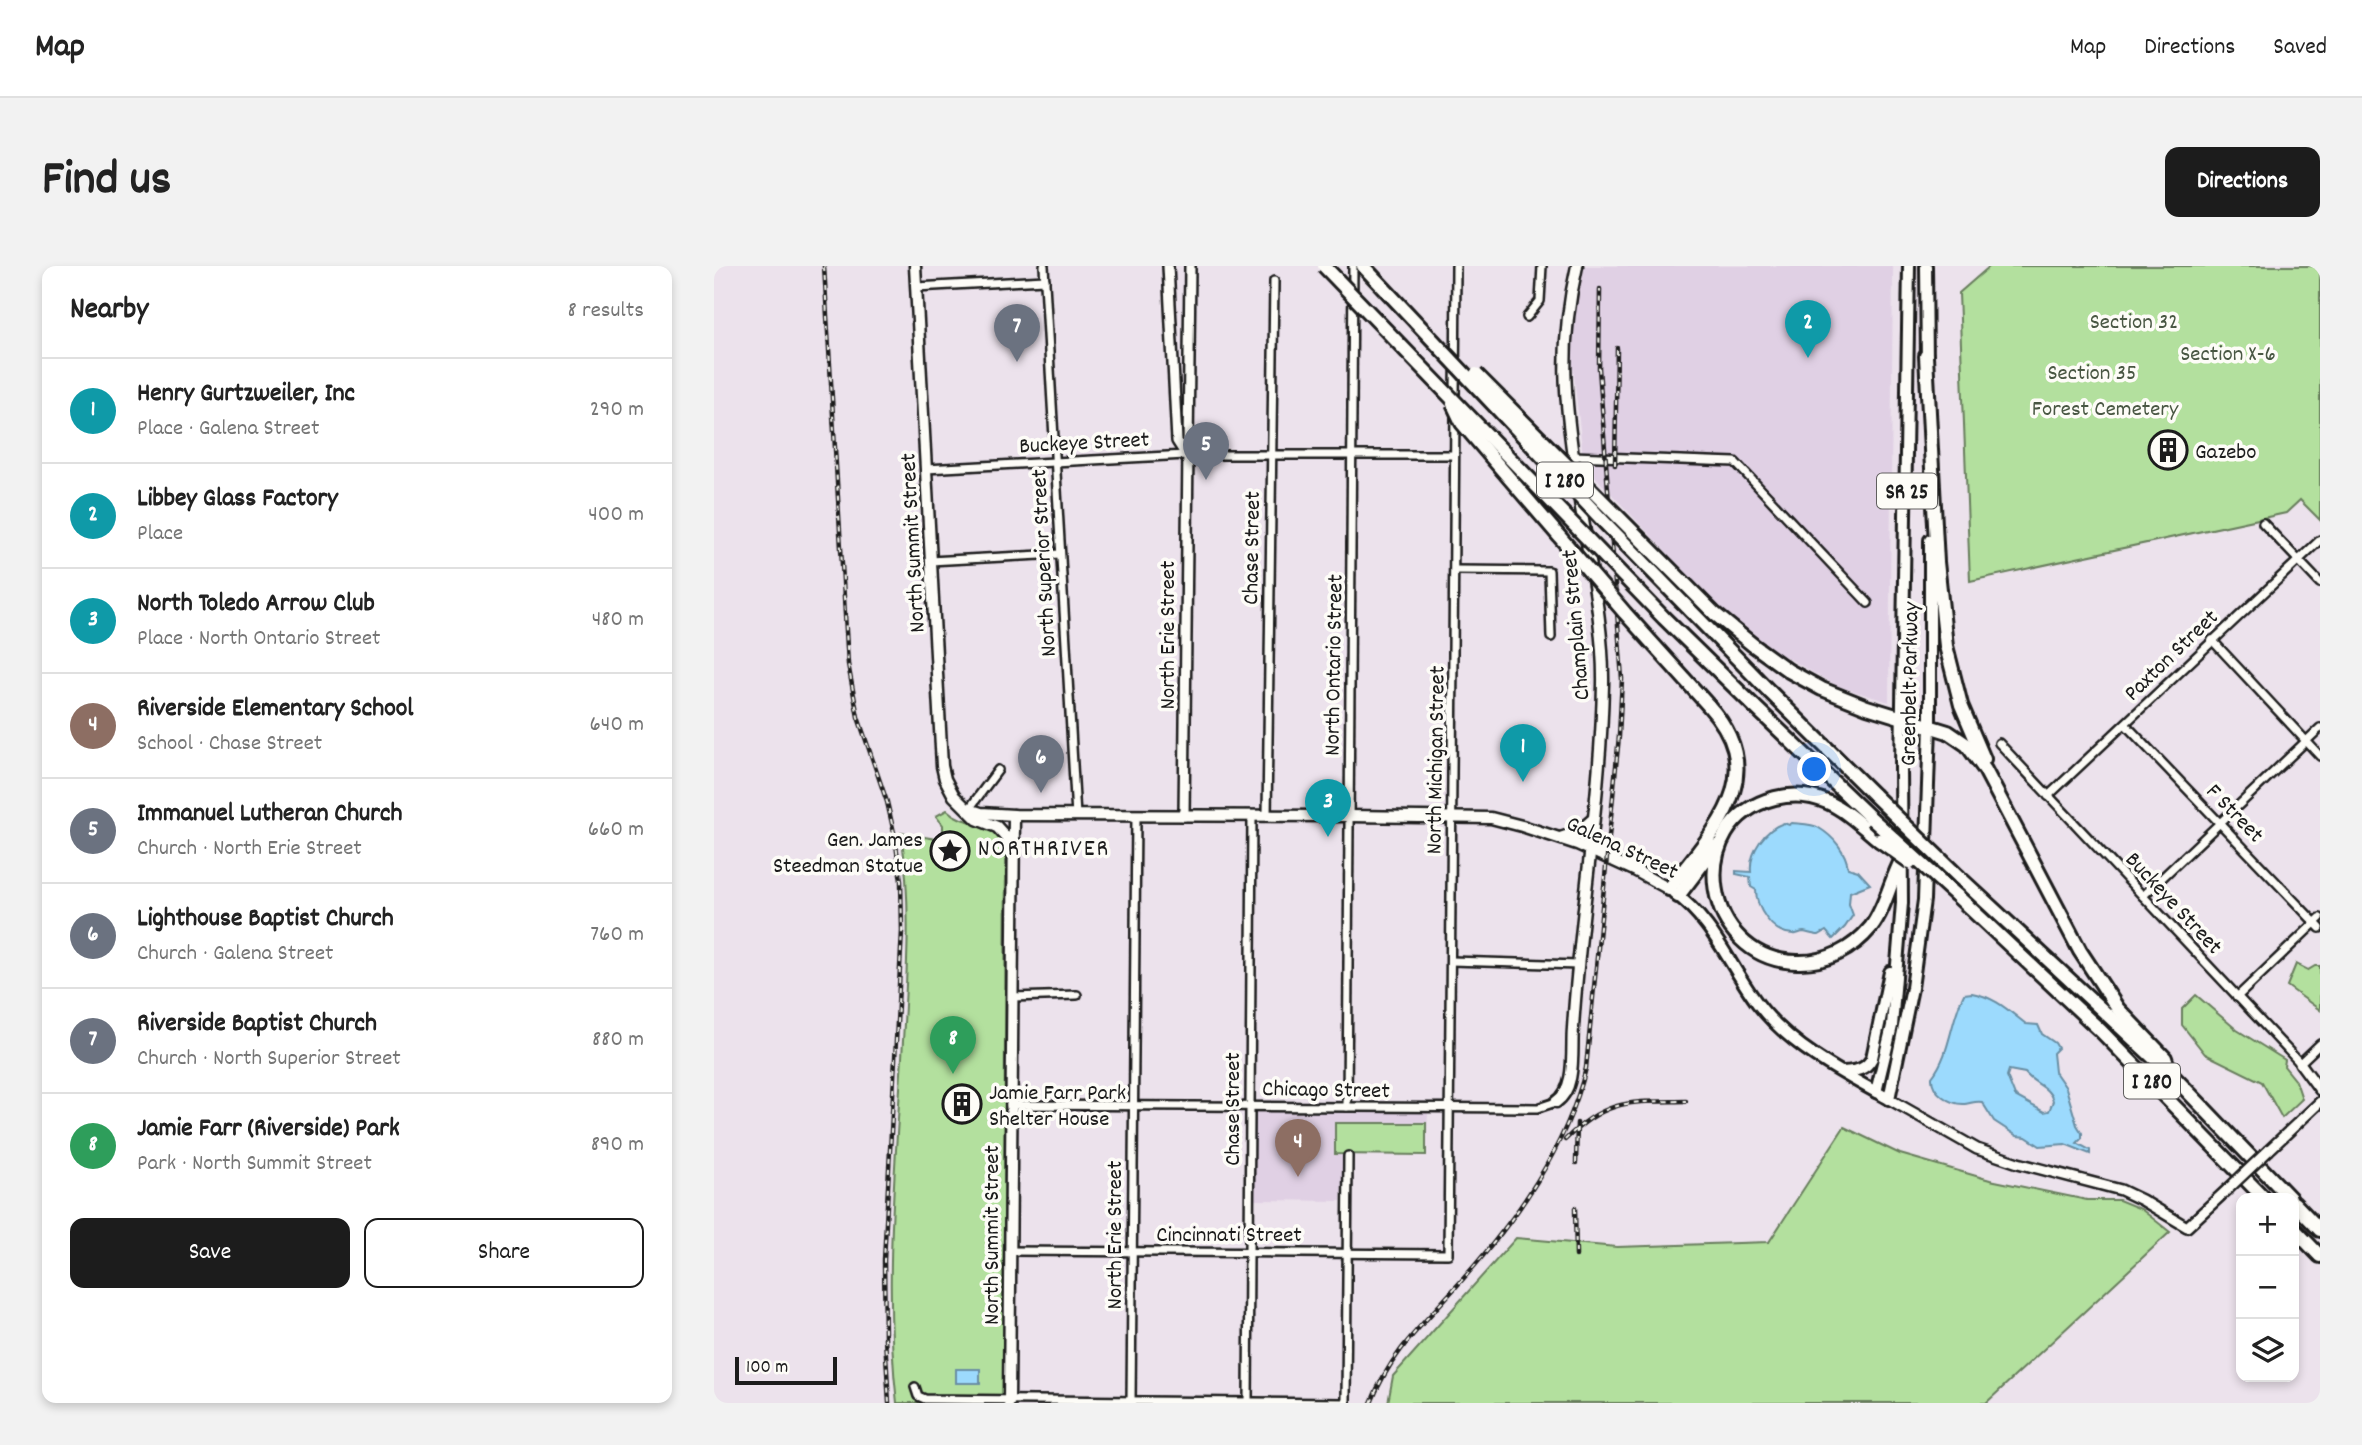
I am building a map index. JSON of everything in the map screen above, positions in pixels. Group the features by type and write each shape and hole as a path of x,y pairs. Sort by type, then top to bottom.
{"highway":[{"name":"I 280","path":"1324,266 1664,618 1872,819 2101,1031 2259,1193"},
{"name":"I 280","path":"1365,266 1605,523 1770,692 1959,877 2170,1073 2285,1193"},
{"path":"1365,266 1715,614 1789,671 1822,689 1858,704 1948,732 1967,745 1985,770 2099,983 2118,1009 2165,1058 2170,1073"},
{"path":"1926,356 1937,562 1946,646 1961,705 2008,813"},
{"path":"1448,394 1462,423 1721,720 1730,736 1736,764 1729,805 1721,822 1673,892"},
{"path":"1673,892 1743,815 1764,802 1780,797 1802,796 1836,807 1956,895"},
{"path":"1724,834 1714,868 1716,895 1723,916 1731,930 1751,948 1762,955 1792,962 1828,958 1861,937 1878,916 1902,859"},
{"path":"2299,1208 2320,1230"},
{"path":"2299,1234 2320,1256"}],"main road":[{"name":"North Summit Street","path":"915,266 942,766 950,791 977,819 998,827 1015,854"},
{"name":"Champlain Street","path":"1556,1102 1565,1094 1570,1078 1603,683 1563,371 1568,309 1577,266"},
{"name":"Greenbelt Parkway","path":"1876,1092 1892,1026 1902,903 1901,767 1909,266"},
{"name":"Greenbelt Parkway","path":"1889,1099 1912,988 1924,900 1930,727 1931,564 1926,266"},
{"name":"Galena Street","path":"970,809 981,813 1014,815 1452,817 1500,820 1560,838 1673,892 1708,927 1769,1017 1796,1042 1889,1099"},
{"name":"North Summit Street","path":"1009,1401 1014,815"},
{"path":"1560,838 1577,832 1592,819"},
{"path":"1843,1072 1862,1069 1869,1065 1872,1058 1902,903"}],"street":[{"name":"North Superior Street","path":"1044,266 1076,816"},
{"name":"North Erie Street","path":"1168,266 1177,441 1186,455"},
{"name":"North Erie Street","path":"1184,816 1190,266"},
{"name":"North Ontario Street","path":"1347,1107 1353,266"},
{"name":"North Michigan Street","path":"1448,1254 1456,266"},
{"path":"1527,317 1540,301 1542,266"},
{"path":"916,287 1045,280"},
{"name":"Chase Street","path":"1267,816 1274,281"},
{"path":"1171,320 1189,318"},
{"name":"Buckeye Street","path":"926,469 1186,455 1454,455"},
{"path":"1574,461 1735,463 1868,603"},
{"path":"2263,523 2320,583"},
{"name":"Paxton Street","path":"2048,796 2320,540"},
{"path":"930,561 1060,554"},
{"name":"Champlain Street","path":"1455,570 1549,571 1551,637"},
{"path":"2212,640 2320,756"},
{"name":"F Street","path":"2125,724 2318,923"},
{"path":"2143,896 2320,728"},
{"name":"Buckeye Street","path":"1999,743 2300,1063 2320,1090"},
{"path":"970,809 998,770"},
{"name":"North Erie Street","path":"1131,1402 1136,815"},
{"name":"Chase Street","path":"1248,1402 1252,815"},
{"path":"2237,997 2318,923"},
{"path":"1451,961 1578,965"},
{"path":"1012,997 1077,995"},
{"path":"2300,1063 2320,1044"},
{"name":"Galena Street","path":"1889,1099 1978,1149 2018,1163 2121,1190 2187,1227 2320,1102"},
{"name":"Chicago Street","path":"1010,1105 1450,1109 1538,1108 1556,1102"},
{"path":"915,1387 918,1396 925,1399 1346,1403 1348,1156"},
{"name":"Cincinnati Street","path":"1009,1251 1448,1254"}],"shaded area":[{"path":"1585,266 1893,266 1889,702 1837,686 1761,643 1720,609 1584,465 1571,349 1580,279"},
{"path":"1255,1111 1428,1113 1426,1155 1344,1154 1341,1201 1254,1200"}],"green space":[{"name":"Forest Cemetery","path":"1990,266 2320,266 2320,520 2300,500 2286,513 1970,581 1959,293"},
{"path":"947,810 963,820 988,826 1001,837 1006,848 1003,1403 897,1403 891,1267 908,937 907,885 901,833 936,839 943,832 943,825 936,816"},
{"path":"2296,964 2308,970 2320,966 2320,1010 2287,986"},
{"path":"2196,995 2237,1030 2285,1060 2284,1066 2296,1081 2302,1099 2282,1118 2262,1082 2205,1054 2182,1025 2182,1009"},
{"path":"1335,1123 1426,1123 1426,1155 1335,1154"},
{"path":"1844,1127 1900,1154 1990,1180 2087,1200 2119,1200 2141,1209 2170,1232 1986,1403 1388,1403 1393,1376 1516,1238 1617,1247 1769,1242"}],"water":[{"path":"1784,823 1810,825 1824,832 1842,851 1848,868 1858,871 1870,884 1850,892 1849,904 1853,915 1833,939 1826,931 1819,935 1804,932 1785,933 1778,930 1762,912 1756,890 1751,887 1750,877 1736,874 1736,871 1751,872 1753,857 1760,842 1771,830"},
{"path":"1972,993 1995,1001 2026,1024 2038,1025 2042,1034 2055,1043 2058,1048 2053,1053 2055,1072 2066,1088 2082,1133 2082,1138 2077,1143 2090,1150 2090,1154 2065,1144 2040,1146 2026,1137 2017,1136 1994,1121 1982,1102 1959,1104 1938,1092 1932,1077 1943,1058 1964,994","holes":["2009,1070 2025,1073 2051,1096 2053,1101 2049,1111 2044,1112 2015,1096 2007,1076"]},
{"path":"956,1369 980,1369 980,1383 956,1383"}],"railway":[{"path":"824,266 848,664 858,717 887,802 901,881 902,931 884,1260 889,1403"},
{"path":"1371,1403 1379,1384 1399,1352 1483,1256 1537,1181 1566,1127 1586,1068 1619,736 1622,679 1599,368 1600,289"},
{"path":"1615,465 1617,348"},
{"path":"1565,1140 1593,1116 1607,1109 1634,1103 1686,1101"},
{"path":"1576,1163 1577,1123"},
{"path":"1575,1208 1576,1256"}],"place":[{"name":"Libbey Glass Factory","path":"1808,358"},
{"name":"Riverside Baptist Church","path":"1017,362"},
{"name":"Gazebo","path":"2168,450"},
{"name":"Immanuel Lutheran Church","path":"1206,480"},
{"name":"Henry Gurtzweiler, Inc","path":"1523,782"},
{"name":"Lighthouse Baptist Church","path":"1041,793"},
{"name":"North Toledo Arrow Club","path":"1328,837"},
{"name":"Gen. James Steedman Statue","path":"950,851"},
{"name":"Jamie Farr (Riverside) Park","path":"953,1074"},
{"name":"Jamie Farr Park Shelter House","path":"962,1104"},
{"name":"Riverside Elementary School","path":"1298,1177"}],"district":[{"name":"NORTHRIVER","path":"1044,847"}],"park label":[{"name":"Section 32","path":"2134,320"},
{"name":"Section X-6","path":"2228,352"},
{"name":"Section 35","path":"2092,371"}]}
